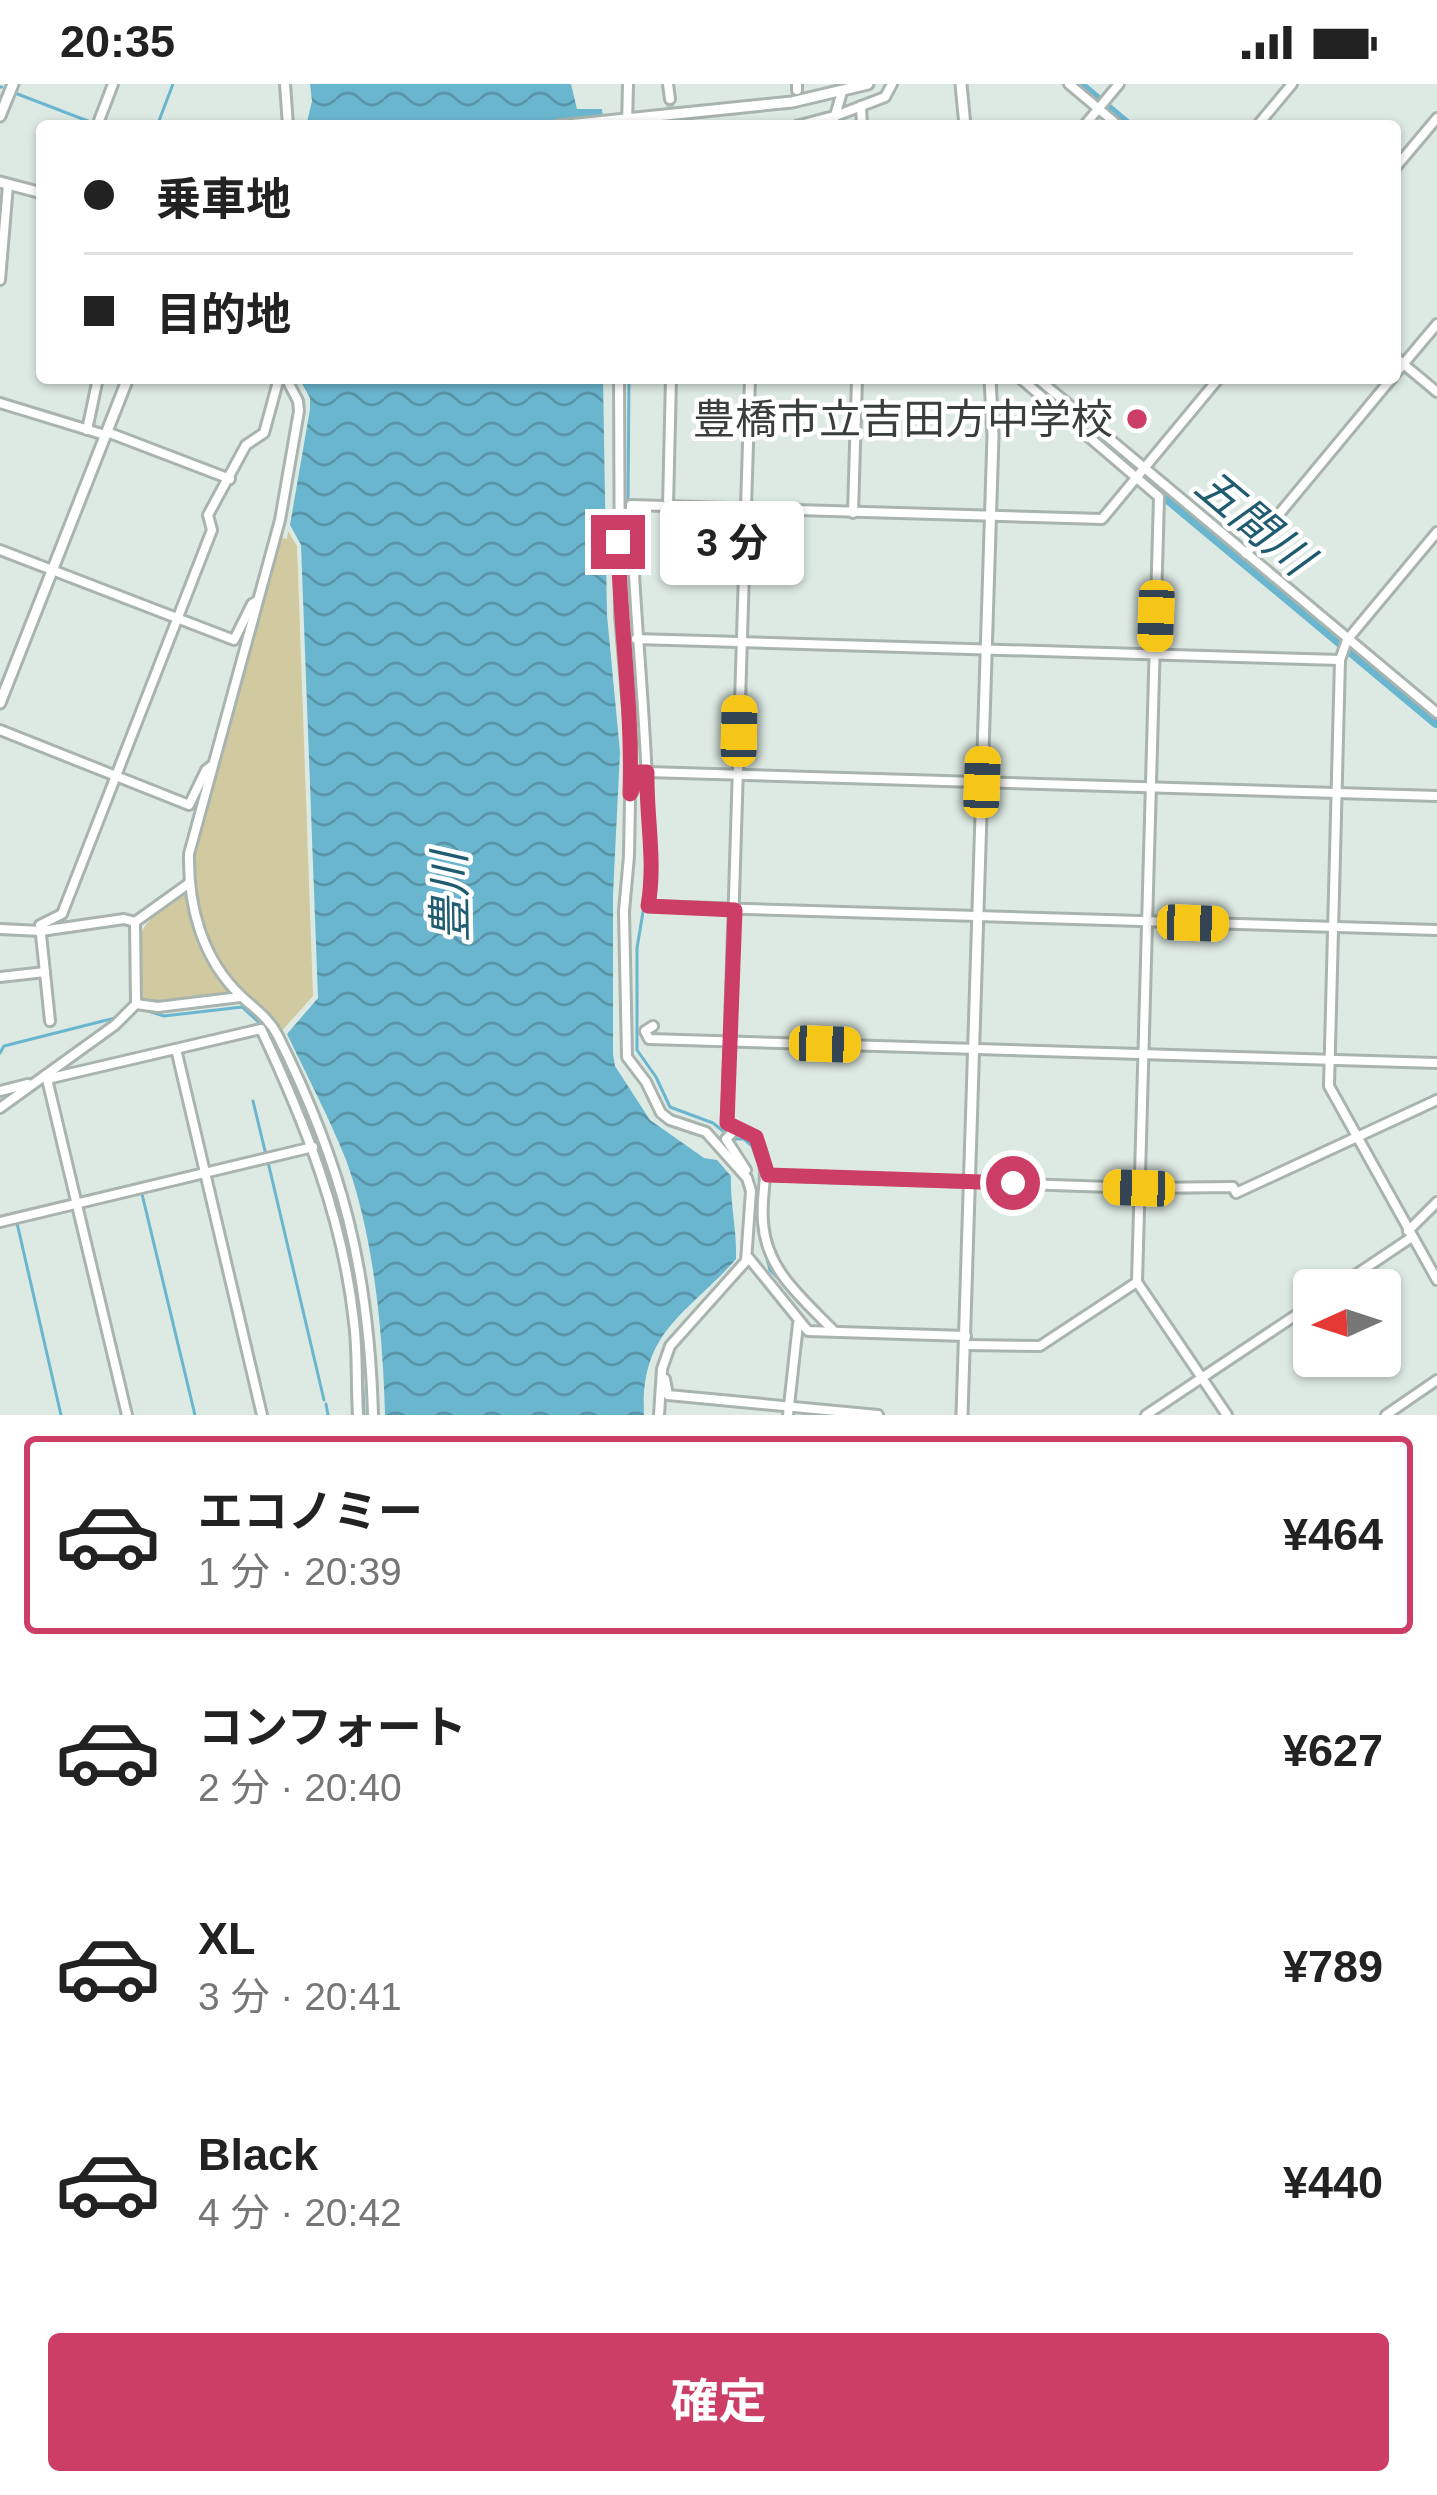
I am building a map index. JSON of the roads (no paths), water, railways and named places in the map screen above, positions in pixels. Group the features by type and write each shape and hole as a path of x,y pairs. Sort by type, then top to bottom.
{"street":[{"path":"0,116 13,84"},
{"path":"99,120 113,84"},
{"path":"285,84 288,120"},
{"path":"626,120 628,84"},
{"path":"668,84 670,99"},
{"path":"643,120 760,106 868,84"},
{"path":"821,120 888,94 892,84"},
{"path":"961,84 964,120"},
{"path":"1069,84 1112,120"},
{"path":"1089,120 1119,84"},
{"path":"1262,120 1292,84"},
{"path":"836,120 850,88"},
{"path":"861,106 862,120"},
{"path":"1401,161 1437,118"},
{"path":"0,280 5,258 4,184 36,192"},
{"path":"1401,368 1437,324"},
{"path":"1401,362 1437,392"},
{"path":"87,430 97,384"},
{"path":"0,703 126,384"},
{"path":"50,1021 40,925 62,914 212,530 208,515 246,446 264,433 280,384"},
{"path":"286,384 298,400 298,420 284,501 189,854 188,884 208,950 242,997 272,1025 338,1172 368,1312 373,1415"},
{"path":"619,384 619,594 631,742 624,911 627,1058 661,1113 706,1132 751,1185"},
{"path":"668,506 671,384"},
{"path":"659,1415 662,1370 679,1333 730,1281 747,1256 750,1176 727,1123 750,384"},
{"path":"853,513 857,384"},
{"path":"962,1415 993,436 989,384"},
{"path":"1027,384 1246,554 1346,642 1437,713"},
{"path":"1046,384 1160,497 1137,1282 1227,1415"},
{"path":"1214,384 1102,519 631,506 636,639 645,709 644,772 654,870 648,906 1437,930"},
{"path":"1246,554 1387,384"},
{"path":"0,404 106,434 230,479"},
{"path":"1437,532 1346,642 1340,661 1328,1059 1328,1086 1437,1280"},
{"path":"0,550 234,640 252,604 259,601"},
{"path":"636,639 1340,661"},
{"path":"0,730 189,805 206,770 213,766"},
{"path":"630,794 644,772"},
{"path":"644,772 1437,796"},
{"path":"135,922 188,884"},
{"path":"0,929 41,931 124,919 135,922"},
{"path":"47,1077 136,1004 135,922"},
{"path":"0,977 45,972"},
{"path":"136,1004 158,1007 242,997"},
{"path":"653,1026 645,1030 650,1039 1437,1063"},
{"path":"0,1091 261,1029 333,1205 354,1316 358,1415"},
{"path":"176,1049 262,1415"},
{"path":"47,1077 128,1415"},
{"path":"0,1108 35,1082"},
{"path":"768,1175 1233,1187 1236,1193 1437,1100"},
{"path":"727,1123 756,1137 768,1175 763,1222 777,1272 835,1332"},
{"path":"0,1222 313,1147"},
{"path":"1362,1269 1410,1234 1437,1202"},
{"path":"747,1256 808,1330 1040,1346 1137,1282"},
{"path":"1146,1415 1293,1317"},
{"path":"788,1411 798,1322"},
{"path":"662,1370 668,1395 788,1411 878,1415"},
{"path":"1386,1415 1437,1380"}],"water":[{"path":"310,84 571,84 577,109 602,109 603,120 307,120"},
{"name":"豊川","path":"302,384 603,384 607,615 620,752 613,895 613,1054 615,1066 650,1120 704,1158 717,1160 731,1176 736,1248 736,1259 658,1343 645,1386 644,1415 385,1415 379,1319 356,1189 287,1034 318,998 301,545 290,525 310,398"}],"waterway":[{"path":"159,120 173,84"},
{"name":"五間川","path":"1076,84 1119,120"},
{"path":"15,93 85,120"},
{"path":"628,502 629,384"},
{"name":"五間川","path":"1052,400 1437,721"},
{"path":"630,566 638,694"},
{"path":"642,751 644,789"},
{"path":"644,906 637,948 637,1050 670,1107 713,1123 733,1139 744,1139 752,1146 761,1171"},
{"path":"148,1011 164,1016 242,1007 263,1026"},
{"path":"0,1053 4,1046 115,1018"},
{"path":"275,1051 313,1131 340,1209 357,1311 364,1415"},
{"path":"1359,1131 1437,1094"},
{"path":"253,1101 266,1155"},
{"path":"1241,1186 1351,1134"},
{"path":"268,1162 324,1400"},
{"path":"1182,1193 1228,1192"},
{"path":"1142,1280 1144,1193"},
{"path":"142,1194 195,1415"},
{"path":"17,1223 61,1415"},
{"path":"758,1225 770,1270 803,1304"},
{"path":"835,1336 959,1340"},
{"path":"972,1341 1006,1342"},
{"path":"326,1404 328,1415"}],"tunnel":[{"path":"670,99 671,120"}],"place":[{"name":"豊橋市立吉田方中学校","path":"1137,419"}]}
